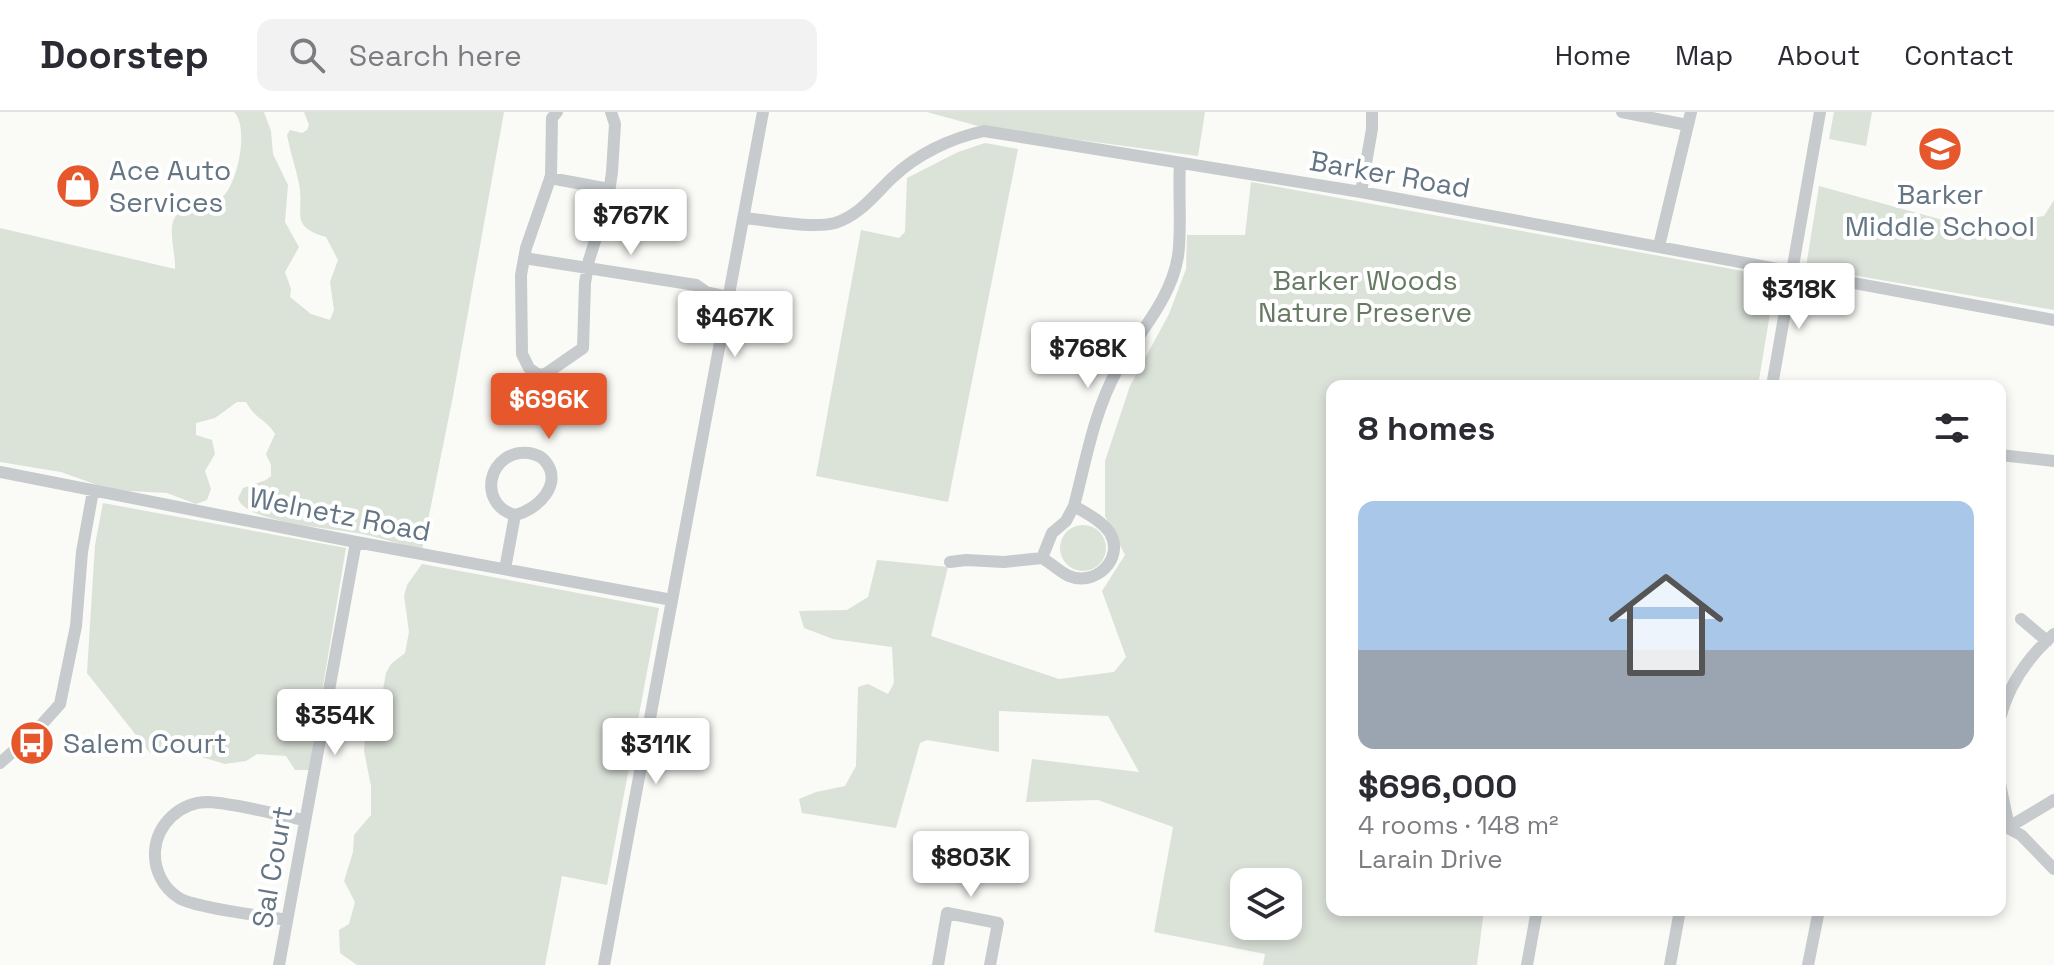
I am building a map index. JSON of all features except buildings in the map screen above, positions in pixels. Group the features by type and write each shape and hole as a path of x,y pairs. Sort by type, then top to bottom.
{"street":[{"path":"557,112 552,118 550,178 526,248 521,275 521,345 529,368 544,375 583,348 587,270 609,189 615,124 611,112"},
{"path":"604,965 763,112"},
{"path":"1361,192 1372,112"},
{"path":"1622,112 1689,118 1659,246"},
{"path":"1773,380 1820,112"},
{"name":"Barker Road","path":"743,218 832,224 853,215 921,155 966,135 984,131 1361,192 2054,320"},
{"path":"1042,558 1052,533 1066,521 1074,506 1100,406 1118,368 1145,330 1172,275 1178,256 1180,163"},
{"path":"550,178 609,189"},
{"path":"524,258 696,285 706,292 729,297"},
{"path":"513,454 538,455 547,462 550,472 546,495 539,505 515,515 506,512 496,502 490,480 493,469 513,454"},
{"path":"2006,456 2054,461"},
{"name":"Welnetz Road","path":"0,472 672,600"},
{"path":"0,763 34,733 60,704 76,626 82,552 93,491"},
{"path":"950,562 1042,558 1067,575 1090,579 1112,559 1112,540 1101,523 1074,506"},
{"path":"505,569 515,515"},
{"name":"Sal Court","path":"279,965 356,542"},
{"path":"2006,699 2025,664 2050,638 2021,619"},
{"path":"2006,825 2054,800"},
{"path":"287,920 182,900 168,890 158,874 156,838 174,813 207,802 305,820"},
{"path":"2006,827 2021,835 2054,869"},
{"path":"938,965 947,913 998,923 990,965"},
{"path":"1527,965 1536,916"},
{"path":"1670,965 1679,916"},
{"path":"1808,965 1818,916"}],"green space":[{"path":"234,112 264,112 271,131 273,154 288,185 285,222 299,247 285,272 291,289 290,297 311,314 330,320 334,310 330,282 338,260 326,237 314,233 302,223 299,184 287,135 290,130 302,133 307,130 309,125 304,112 504,112 422,550 367,535 275,520 245,507 238,498 243,488 271,476 271,465 266,454 275,434 246,402 237,402 215,418 196,423 196,435 212,440 215,454 205,471 211,489 207,500 196,504 167,493 111,490 61,472 0,462 0,228 175,269 174,219 189,208 220,199 232,183 241,143 239,120"},
{"path":"927,112 1205,112 1198,156 978,126"},
{"path":"1834,112 1872,112 1866,146 1829,139"},
{"path":"985,143 1018,149 948,502 816,476 861,230 899,238 905,232 907,178 958,152"},
{"name":"Barker Woods Nature Preserve","path":"1251,182 1776,277 1759,380 1326,380 1326,916 1483,916 1477,965 1263,965 1265,954 1154,932 1173,827 1098,800 1026,802 1032,759 1139,772 1108,716 999,711 999,752 927,740 920,743 896,828 802,813 799,799 845,786 856,766 858,687 868,684 888,694 894,683 892,647 833,639 804,628 799,611 847,610 868,597 877,560 948,567 931,636 1059,679 1114,672 1126,657 1102,591 1125,555 1105,516 1105,461 1130,386 1169,314 1186,269 1187,235 1245,235"},
{"path":"1819,186 1972,228 2044,216 2054,200 2054,310 1806,267"},
{"path":"103,503 346,548 309,770 295,770 286,756 257,754 246,761 225,764 168,747 150,753 87,673 95,545"},
{"path":"1083,525 1100,531 1106,548 1100,565 1083,571 1066,565 1060,548 1066,531"},
{"path":"422,564 659,608 607,885 562,876 545,965 357,965 340,953 339,930 349,924 355,902 344,881 353,852 354,835 371,815 365,739 380,707 386,673 391,664 405,653 409,632 404,596 407,585"}],"place":[{"name":"Barker Middle School","path":"1940,149"},
{"name":"Ace Auto Services","path":"78,186"},
{"name":"Salem Court","path":"32,743"}]}
